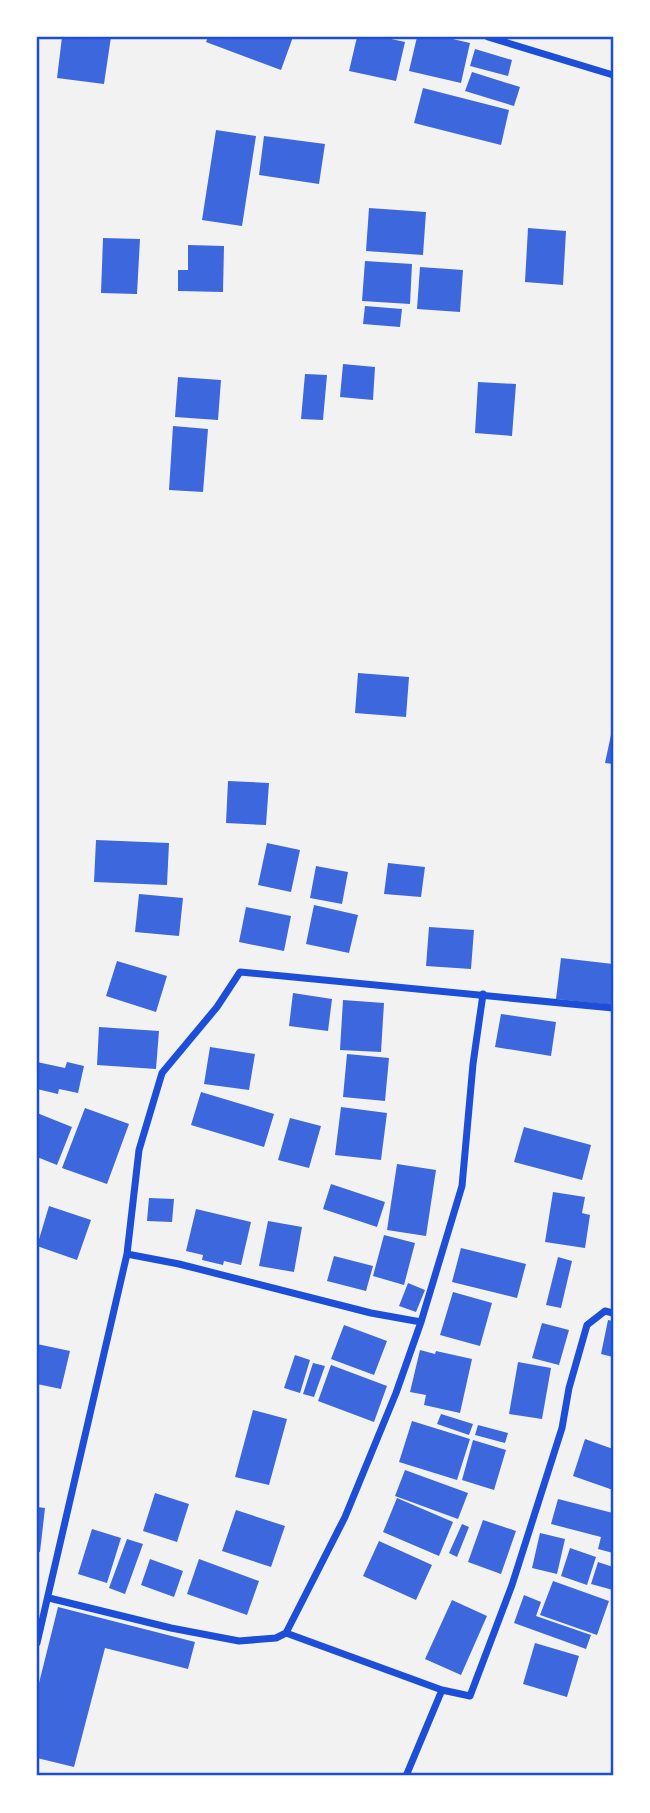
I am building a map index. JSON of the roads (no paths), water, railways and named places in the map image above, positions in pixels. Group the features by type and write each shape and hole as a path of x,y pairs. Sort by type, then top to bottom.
{"street":[{"path":"488,37 613,75"},
{"path":"37,1643 127,1254 139,1150 162,1073 217,1007 240,972 613,1008"},
{"path":"49,1598 171,1628 239,1641 276,1639 286,1633 345,1517 396,1393 421,1322 462,1186 473,1064 483,994"},
{"path":"127,1254 179,1264 371,1313 421,1322"},
{"path":"286,1633 442,1690 470,1696 512,1585 562,1428 569,1388 587,1325 605,1311 613,1313"},
{"path":"406,1776 442,1690"}]}
